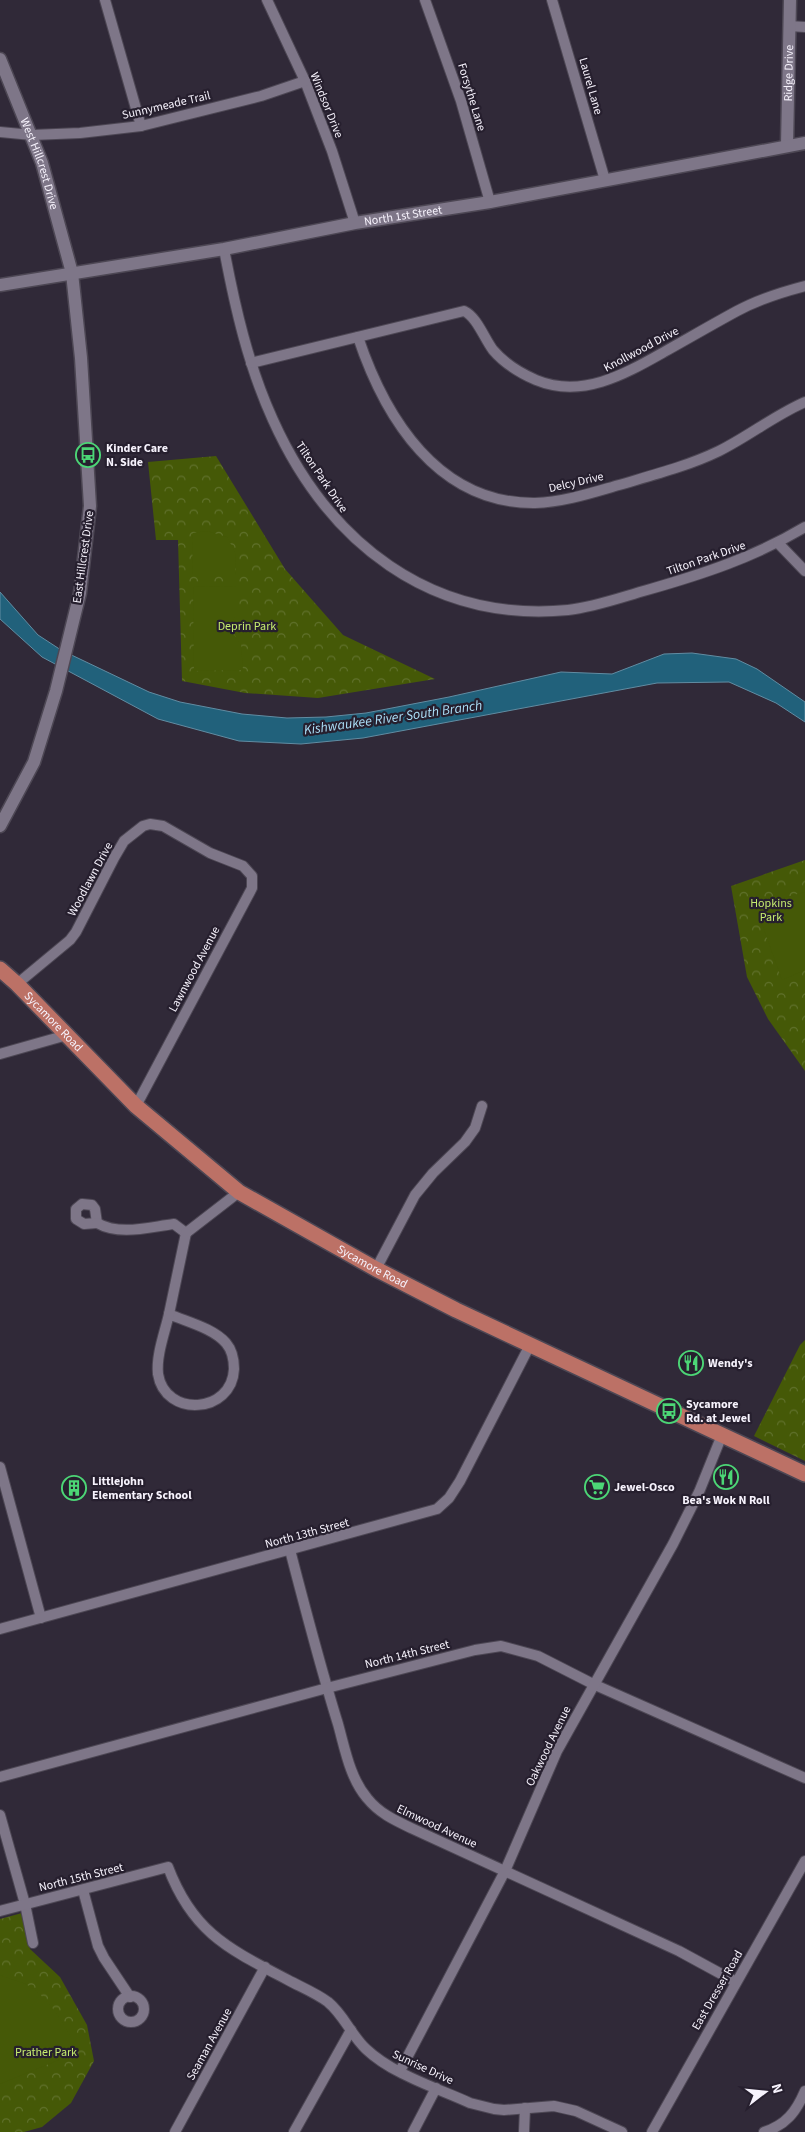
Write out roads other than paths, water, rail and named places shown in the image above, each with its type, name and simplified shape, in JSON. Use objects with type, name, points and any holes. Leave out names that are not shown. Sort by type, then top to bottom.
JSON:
[{"type":"main road","name":"Sycamore Road","points":[[0,969],[67,1034],[136,1106],[239,1192],[376,1269],[456,1310],[805,1474]]},
{"type":"street","points":[[105,0],[141,126]]},
{"type":"street","name":"Windsor Drive","points":[[267,0],[305,81],[332,151],[355,223]]},
{"type":"street","name":"Forsythe Lane","points":[[425,0],[441,40],[461,101],[490,202]]},
{"type":"street","name":"Laurel Lane","points":[[552,0],[605,180]]},
{"type":"street","name":"Ridge Drive","points":[[787,144],[790,0]]},
{"type":"street","points":[[789,26],[805,27]]},
{"type":"street","name":"West Hillcrest Drive","points":[[0,59],[32,135],[53,198],[72,273]]},
{"type":"street","name":"Sunnymeade Trail","points":[[0,132],[32,135],[80,133],[141,126],[261,96],[305,81]]},
{"type":"street","name":"North 1st Street","points":[[0,286],[224,249],[355,223],[490,202],[787,144],[805,143]]},
{"type":"street","name":"Tilton Park Drive","points":[[224,249],[238,314],[252,363],[273,420],[285,445],[307,482],[338,522],[361,545],[392,568],[424,586],[452,598],[487,607],[515,610],[576,609],[701,575],[750,556],[778,543],[805,527]]},
{"type":"street","name":"East Hillcrest Drive","points":[[0,826],[34,762],[56,691],[83,575],[90,506],[81,358],[72,273]]},
{"type":"street","name":"Knollwood Drive","points":[[358,337],[456,311],[467,312],[494,351],[517,370],[540,381],[567,387],[583,386],[617,377],[745,307],[776,294],[805,286]]},
{"type":"street","points":[[252,363],[358,337]]},
{"type":"street","name":"Delcy Drive","points":[[358,337],[384,401],[408,437],[425,457],[444,474],[488,496],[532,503],[554,502],[660,473],[720,450],[786,411],[805,402]]},
{"type":"street","points":[[778,543],[805,571]]},
{"type":"street","name":"Woodlawn Drive","points":[[17,984],[70,940],[124,841],[143,826],[150,824],[163,826],[222,857]]},
{"type":"street","name":"Lawnwood Avenue","points":[[136,1106],[252,888],[253,880],[250,872],[243,866],[222,857]]},
{"type":"street","points":[[0,1054],[67,1034]]},
{"type":"street","points":[[376,1269],[415,1195],[424,1183],[465,1142],[475,1128],[482,1106]]},
{"type":"street","points":[[169,1314],[216,1335],[230,1347],[234,1366],[231,1382],[225,1392],[214,1401],[202,1405],[184,1404],[170,1395],[162,1384],[158,1368],[169,1314],[186,1233],[239,1192]]},
{"type":"street","points":[[97,1223],[107,1229],[119,1230],[174,1224],[186,1233]]},
{"type":"street","name":"North 13th Street","points":[[0,1629],[426,1513],[444,1504],[460,1481],[530,1345]]},
{"type":"street","name":"Oakwood Avenue","points":[[400,2070],[505,1871],[557,1751],[673,1544],[699,1492],[722,1435]]},
{"type":"street","points":[[0,1467],[3,1493],[41,1618]]},
{"type":"street","name":"Elmwood Avenue","points":[[290,1550],[350,1766],[362,1791],[372,1804],[395,1820],[679,1951],[736,1982]]},
{"type":"street","name":"North 14th Street","points":[[0,1777],[327,1688],[475,1650],[501,1646],[538,1656],[593,1684],[805,1778]]},
{"type":"street","points":[[0,1815],[25,1904],[33,1943]]},
{"type":"street","name":"East Dresser Road","points":[[652,2132],[805,1861]]},
{"type":"street","name":"North 15th Street","points":[[0,1911],[168,1867]]},
{"type":"street","name":"Sunrise Drive","points":[[168,1867],[180,1898],[199,1923],[224,1944],[329,2003],[374,2055],[388,2066],[484,2107],[504,2110],[554,2106],[576,2110],[622,2132]]},
{"type":"street","points":[[83,1890],[98,1946],[130,1996]]},
{"type":"street","name":"Seaman Avenue","points":[[175,2132],[265,1967]]},
{"type":"street","points":[[294,2132],[351,2030]]},
{"type":"street","points":[[413,2132],[436,2088]]},
{"type":"street","points":[[764,2132],[775,2128],[792,2115],[805,2091]]},
{"type":"street","points":[[524,2132],[525,2108]]},
{"type":"water","name":"Kishwaukee River South Branch","points":[[0,592],[38,635],[61,650],[149,692],[180,702],[242,714],[287,718],[366,713],[561,672],[612,674],[664,654],[692,653],[736,659],[757,669],[805,702],[805,722],[776,703],[729,682],[657,683],[363,738],[301,744],[239,741],[158,719],[42,657],[0,619]]},
{"type":"place","name":"Kinder Care N. Side","points":[[88,455]]},
{"type":"place","name":"Wendy's","points":[[691,1363]]},
{"type":"place","name":"Sycamore Rd. at Jewel","points":[[669,1411]]},
{"type":"place","name":"Bea's Wok N Roll","points":[[726,1477]]},
{"type":"place","name":"Jewel-Osco","points":[[597,1487]]},
{"type":"place","name":"Littlejohn Elementary School","points":[[74,1488]]},
{"type":"park label","name":"Deprin Park","points":[[247,626]]},
{"type":"park label","name":"Hopkins Park","points":[[771,910]]},
{"type":"park label","name":"Prather Park","points":[[46,2052]]}]
